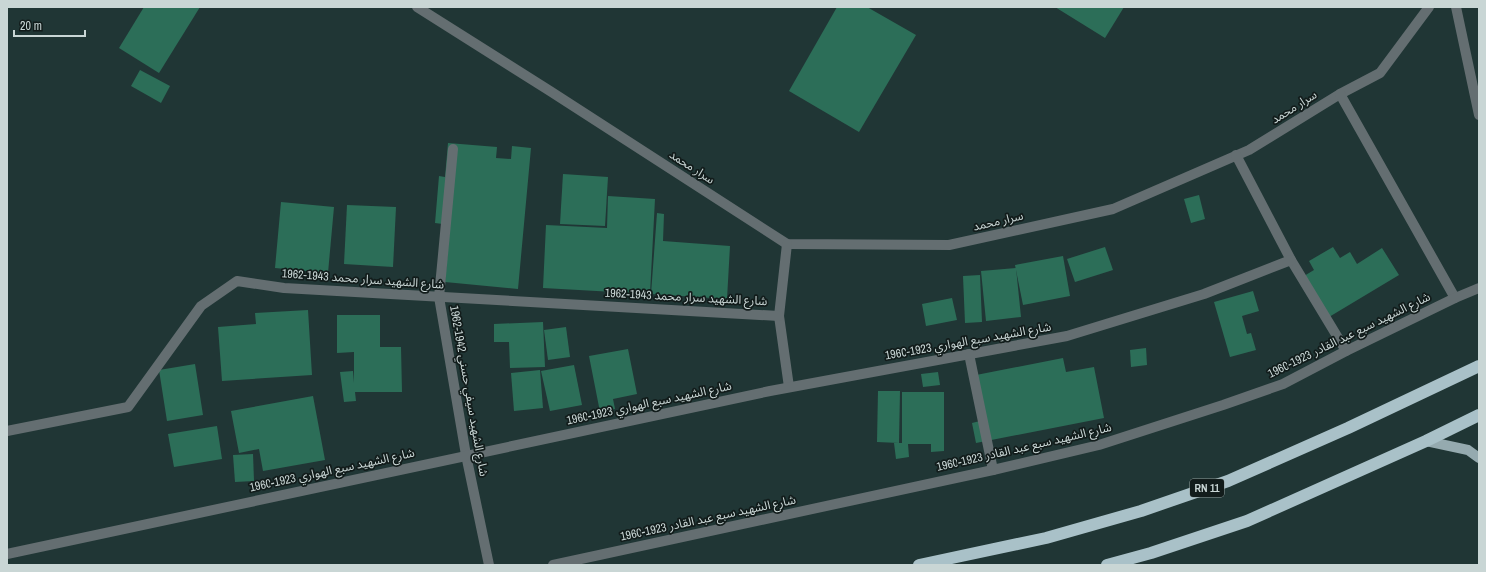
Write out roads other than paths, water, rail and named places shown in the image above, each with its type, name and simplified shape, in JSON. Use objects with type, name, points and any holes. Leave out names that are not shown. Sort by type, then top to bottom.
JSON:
[{"type":"highway","name":"RN 11","points":[[918,565],[1046,538],[1141,511],[1228,481],[1348,428],[1479,366]]},
{"type":"highway","points":[[1107,565],[1151,553],[1247,521],[1426,441],[1479,415]]},
{"type":"main road","points":[[1426,441],[1468,450],[1479,458]]},
{"type":"street","name":"سرار محمد","points":[[417,7],[550,90],[787,244],[949,245],[1114,209],[1249,150],[1340,94],[1380,73],[1429,7]]},
{"type":"street","points":[[1456,7],[1479,115]]},
{"type":"street","points":[[1340,94],[1455,298]]},
{"type":"street","name":"شارع الشهيد سيفي حسني 1942-1962","points":[[453,149],[439,297],[466,455],[489,565]]},
{"type":"street","points":[[1236,155],[1291,260],[1346,351]]},
{"type":"street","points":[[787,244],[779,316],[789,387]]},
{"type":"street","name":"شارع الشهيد سبع الهواري 1923-1960","points":[[7,554],[789,387],[1067,336],[1204,294],[1291,260]]},
{"type":"street","name":"شارع الشهيد سرار محمد 1943-1962","points":[[7,431],[128,407],[201,306],[237,281],[284,288],[779,316]]},
{"type":"street","name":"شارع الشهيد سبع عبد القادر 1923-1960","points":[[553,565],[993,470],[1099,445],[1283,384],[1346,351],[1455,298],[1479,288]]},
{"type":"street","points":[[969,354],[993,470]]}]
